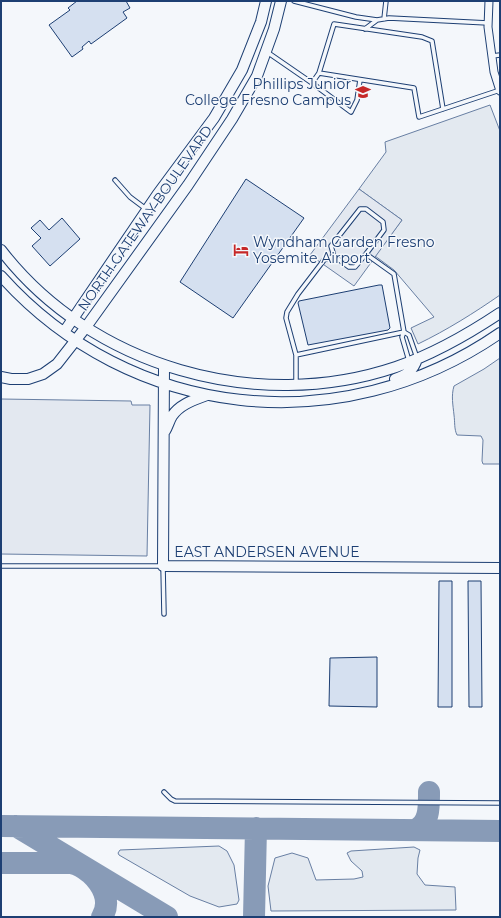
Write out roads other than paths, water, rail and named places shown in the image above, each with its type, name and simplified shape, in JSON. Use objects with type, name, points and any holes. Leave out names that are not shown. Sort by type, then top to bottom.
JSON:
[{"type":"main road","name":"NORTH GATEWAY BOULEVARD","points":[[64,332],[147,210],[211,122],[242,70],[261,22],[266,1]]},
{"type":"main road","name":"NORTH GATEWAY BOULEVARD","points":[[1,377],[11,379],[28,379],[43,374],[57,364],[86,327],[188,185],[257,76],[274,29],[281,1]]},
{"type":"main road","points":[[211,122],[224,130]]},
{"type":"main road","points":[[1,250],[18,270],[58,307],[86,327],[119,346],[164,366],[225,381],[261,385],[296,385],[337,382],[382,371],[413,361],[459,339],[500,313]]},
{"type":"main road","points":[[1,276],[34,309],[64,332],[112,362],[138,374],[184,390],[231,399],[265,402],[300,402],[336,398],[374,391],[396,385],[447,364],[471,352],[500,333]]},
{"type":"main road","points":[[336,398],[401,377],[408,373],[414,366],[413,361]]},
{"type":"main road","name":"EAST ANDERSEN AVENUE","points":[[164,366],[163,566],[500,568]]},
{"type":"main road","points":[[164,435],[172,416],[177,410],[188,402],[207,395]]},
{"type":"street","points":[[489,1],[488,24],[494,72],[500,90]]},
{"type":"lane","points":[[294,1],[356,17],[377,20]]},
{"type":"lane","points":[[384,18],[386,1]]},
{"type":"lane","points":[[366,29],[377,20],[384,18],[488,24]]},
{"type":"lane","points":[[312,83],[319,74],[334,24],[422,38],[432,41],[443,109]]},
{"type":"lane","points":[[266,51],[351,112],[357,100],[360,80]]},
{"type":"lane","points":[[492,56],[500,55]]},
{"type":"lane","points":[[319,74],[414,88],[419,117],[500,90]]},
{"type":"lane","points":[[115,180],[130,197],[147,210]]},
{"type":"lane","points":[[360,209],[366,209],[383,222],[384,230],[366,254],[355,267],[349,267],[334,256],[332,246],[360,209]]},
{"type":"lane","points":[[366,254],[394,274],[404,332],[402,337],[413,361]]},
{"type":"lane","points":[[296,385],[296,355],[286,318],[287,312],[298,294],[324,260],[334,256]]},
{"type":"lane","points":[[296,355],[404,332]]},
{"type":"lane","points":[[404,332],[408,335],[413,361]]},
{"type":"lane","points":[[1,566],[163,566],[164,614]]},
{"type":"lane","points":[[164,792],[171,800],[175,801],[500,803]]},
{"type":"place","name":"Phillips Junior College Fresno Campus","points":[[363,92]]},
{"type":"place","name":"Wyndham Garden Fresno Yosemite Airport","points":[[241,250]]}]
